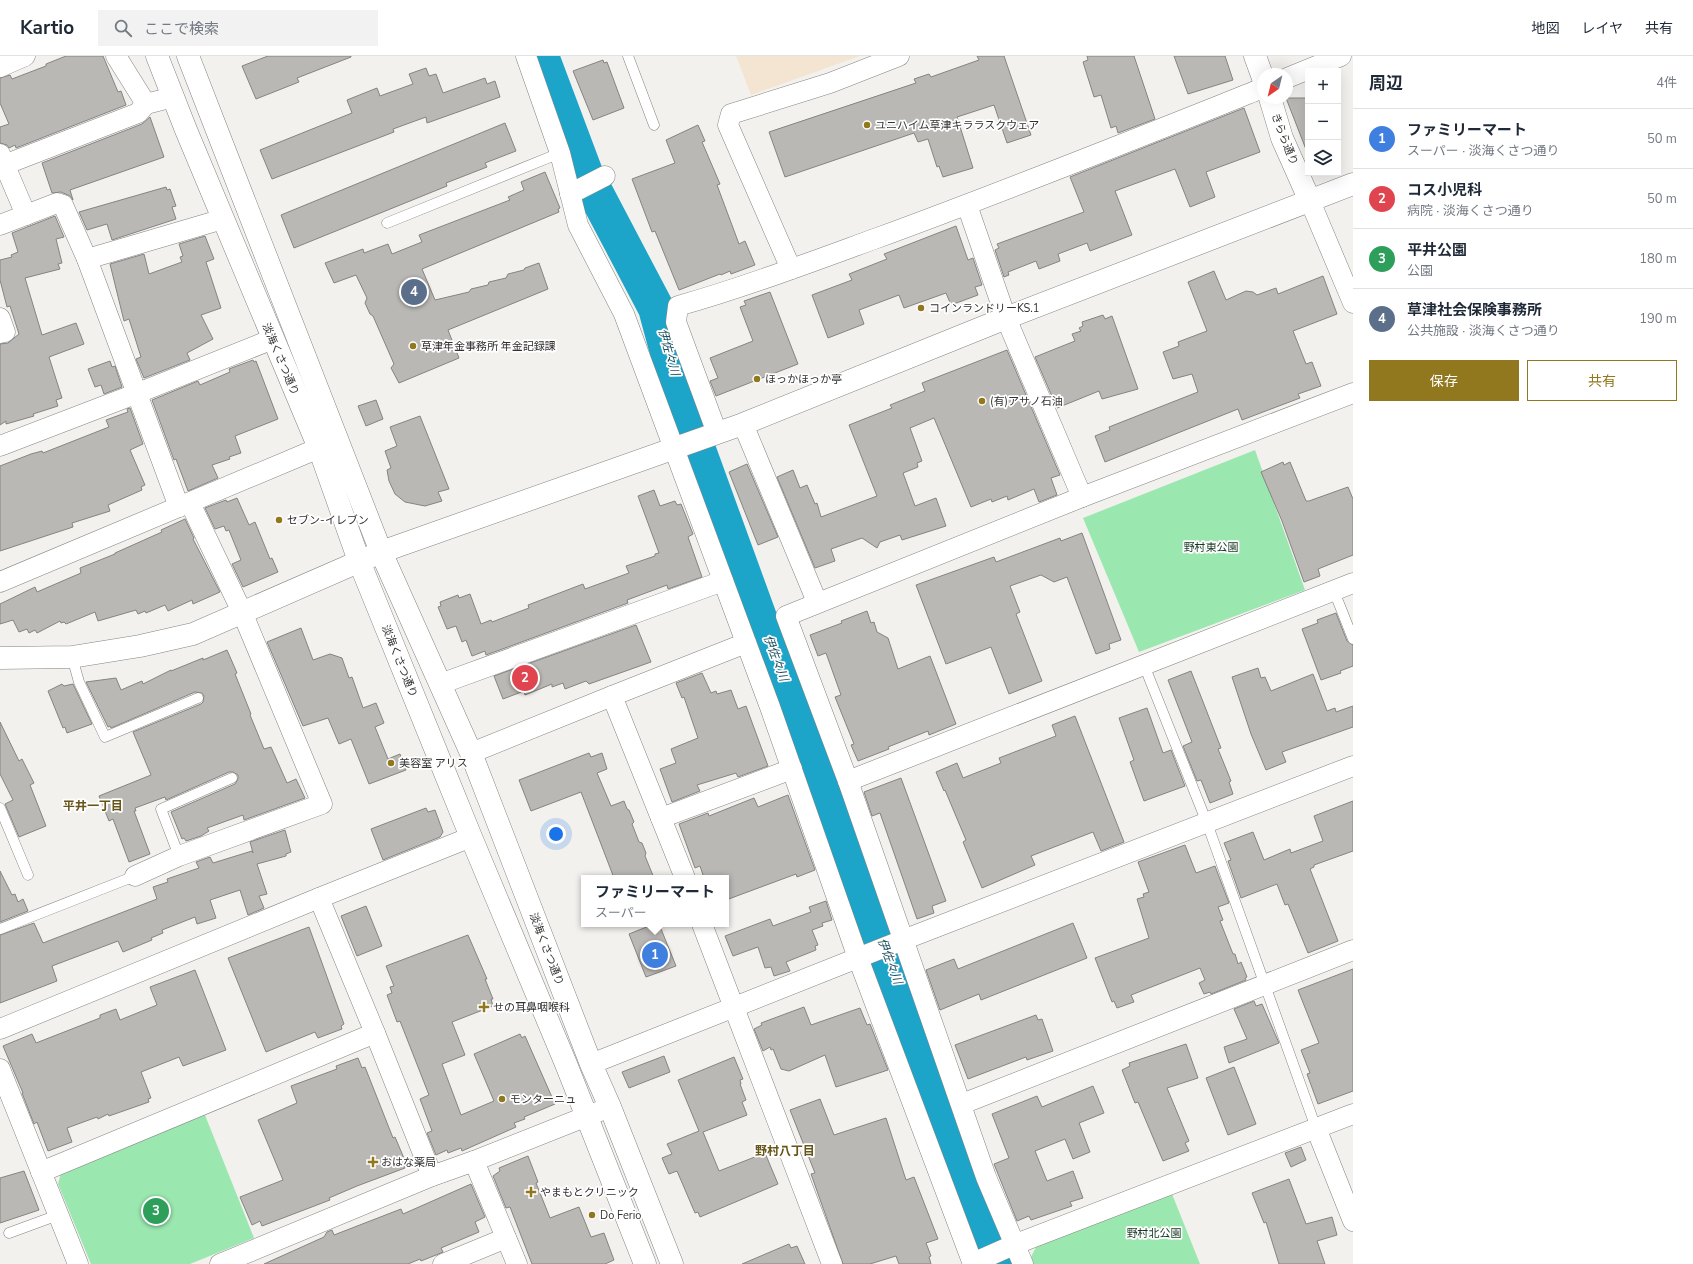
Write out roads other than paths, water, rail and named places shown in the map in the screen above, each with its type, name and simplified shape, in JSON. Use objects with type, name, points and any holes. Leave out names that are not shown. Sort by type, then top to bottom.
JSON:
[{"type":"street","points":[[0,67],[23,56]]},
{"type":"street","points":[[116,56],[146,104]]},
{"type":"street","name":"淡海くさつ通り","points":[[157,56],[223,219],[319,448],[360,561],[471,837],[566,1064],[645,1264]]},
{"type":"street","name":"淡海くさつ通り","points":[[188,56],[381,552],[471,753],[591,1064],[610,1107],[672,1264]]},
{"type":"street","points":[[526,56],[560,153],[578,225],[624,314],[792,769],[858,958],[973,1263],[1012,1246],[1353,1114]]},
{"type":"street","points":[[791,270],[728,125],[731,114],[830,82],[899,56]]},
{"type":"street","points":[[1255,56],[1259,68]]},
{"type":"street","points":[[1293,76],[1341,56]]},
{"type":"street","points":[[717,433],[676,322],[678,306],[791,270],[967,205],[1257,90]]},
{"type":"street","points":[[26,215],[2,159],[138,113],[146,104],[173,97]]},
{"type":"street","name":"きらら通り","points":[[1272,104],[1282,138],[1310,201]]},
{"type":"street","points":[[570,194],[605,176]]},
{"type":"street","points":[[0,658],[72,657],[140,646],[194,634],[381,552],[674,450],[743,424],[1006,318],[1353,184]]},
{"type":"street","points":[[1310,201],[1353,303]]},
{"type":"street","points":[[0,224],[56,203],[63,205],[87,259],[138,393],[184,505],[242,612],[322,804],[179,856],[135,876]]},
{"type":"street","points":[[967,205],[1006,318],[1082,497]]},
{"type":"street","points":[[87,259],[223,219]]},
{"type":"street","points":[[0,318],[5,332],[0,333]]},
{"type":"street","points":[[0,446],[273,339]]},
{"type":"street","points":[[1023,1264],[1012,1246],[986,1177],[962,1104],[848,781],[786,616],[817,602],[1082,497],[1353,393]]},
{"type":"street","points":[[743,424],[817,602]]},
{"type":"street","points":[[0,582],[319,448]]},
{"type":"street","points":[[440,684],[723,581]]},
{"type":"street","points":[[848,781],[1353,583]]},
{"type":"street","points":[[471,753],[746,643]]},
{"type":"street","points":[[612,696],[662,818],[683,875]]},
{"type":"street","points":[[591,1064],[903,940],[1353,766]]},
{"type":"street","points":[[662,818],[792,769]]},
{"type":"street","points":[[0,1029],[471,837]]},
{"type":"street","points":[[319,898],[376,1033],[432,1176]]},
{"type":"street","points":[[703,927],[832,1264]]},
{"type":"street","points":[[962,1104],[1353,950]]},
{"type":"street","points":[[41,1172],[376,1033]]},
{"type":"street","points":[[0,1069],[78,1264]]},
{"type":"street","points":[[220,1264],[432,1176],[610,1107]]},
{"type":"street","points":[[1316,1128],[1353,1221]]},
{"type":"street","points":[[474,1161],[517,1264]]},
{"type":"street","points":[[443,1264],[506,1238]]},
{"type":"lane","points":[[628,56],[654,125]]},
{"type":"lane","points":[[387,223],[560,153]]},
{"type":"lane","points":[[1334,591],[1353,639]]},
{"type":"lane","points":[[72,657],[79,682],[105,737],[198,698]]},
{"type":"lane","points":[[1144,665],[1207,823],[1316,1128]]},
{"type":"lane","points":[[179,856],[161,809],[232,778]]},
{"type":"lane","points":[[0,808],[28,876]]},
{"type":"lane","points":[[0,929],[135,876]]},
{"type":"lane","points":[[9,1233],[58,1215]]},
{"type":"waterway","name":"伊佐々川","points":[[541,56],[585,173],[656,308],[698,450],[766,637],[1003,1264]]},
{"type":"place","name":"ユニハイム草津キララスクウェア","points":[[867,125]]},
{"type":"place","name":"草津社会保険事務所","points":[[414,292]]},
{"type":"place","name":"コインランドリーKS.1","points":[[921,308]]},
{"type":"place","name":"草津年金事務所 年金記録課","points":[[413,346]]},
{"type":"place","name":"ほっかほっか亭","points":[[757,379]]},
{"type":"place","name":"(有)アサノ石油","points":[[982,401]]},
{"type":"place","name":"セブン-イレブン","points":[[279,520]]},
{"type":"place","name":"コス小児科","points":[[525,678]]},
{"type":"place","name":"美容室 アリス","points":[[391,763]]},
{"type":"place","name":"ファミリーマート","points":[[655,955]]},
{"type":"place","name":"せの耳鼻咽喉科","points":[[484,1007]]},
{"type":"place","name":"モンターニュ","points":[[502,1099]]},
{"type":"place","name":"おはな薬局","points":[[373,1162]]},
{"type":"place","name":"やまもとクリニック","points":[[531,1192]]},
{"type":"place","name":"平井公園","points":[[156,1211]]},
{"type":"place","name":"Do Ferio","points":[[592,1215]]},
{"type":"district","name":"平井一丁目","points":[[93,806]]},
{"type":"district","name":"野村八丁目","points":[[785,1151]]},
{"type":"park label","name":"野村東公園","points":[[1211,547]]},
{"type":"park label","name":"野村北公園","points":[[1154,1233]]}]
